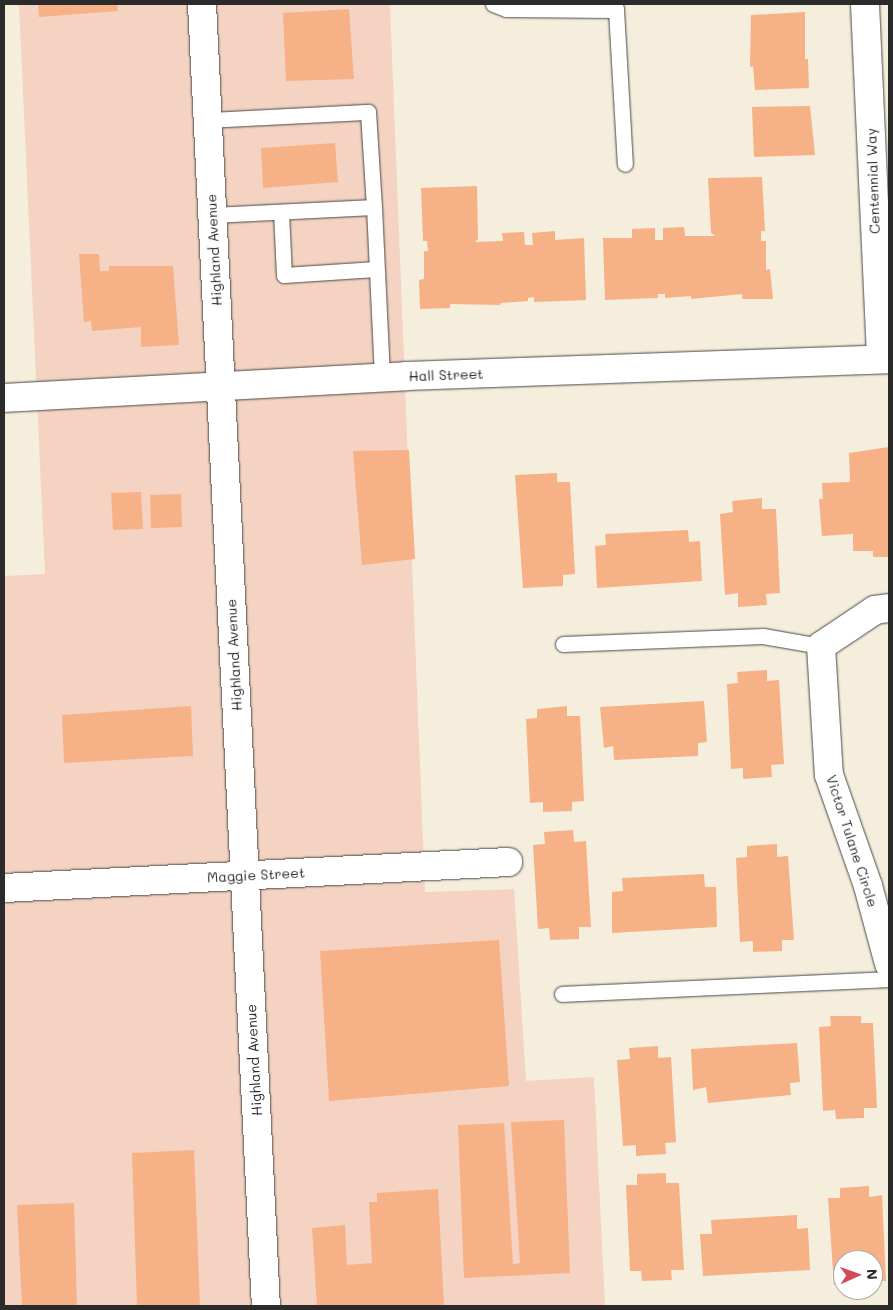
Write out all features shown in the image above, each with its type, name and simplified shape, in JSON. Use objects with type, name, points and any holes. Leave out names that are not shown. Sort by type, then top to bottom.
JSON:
[{"type":"street","name":"Highland Avenue","points":[[202,4],[266,1306]]},
{"type":"street","name":"Centennial Way","points":[[865,4],[885,359]]},
{"type":"street","name":"Hall Street","points":[[4,398],[221,385],[885,359]]},
{"type":"street","points":[[821,646],[875,610],[889,608]]},
{"type":"street","name":"Victor Tulane Circle","points":[[821,646],[829,775],[868,886],[889,964]]},
{"type":"street","name":"Maggie Street","points":[[4,888],[508,862]]},
{"type":"lane","points":[[492,4],[506,9],[616,7],[625,164]]},
{"type":"lane","points":[[208,120],[368,112],[382,378]]},
{"type":"lane","points":[[212,215],[374,207]]},
{"type":"lane","points":[[281,212],[284,274],[376,270]]},
{"type":"lane","points":[[562,644],[763,636],[821,646]]},
{"type":"lane","points":[[562,994],[889,979]]},
{"type":"shaded area","points":[[19,4],[390,4],[425,892],[514,889],[526,1081],[594,1077],[605,1306],[4,1306],[4,576],[45,574]]},
{"type":"building","points":[[38,4],[117,4],[118,11],[39,17]]},
{"type":"building","points":[[349,9],[354,79],[286,81],[283,13]]},
{"type":"building","points":[[805,12],[805,59],[808,59],[809,88],[755,90],[753,66],[750,67],[751,15]]},
{"type":"building","points":[[810,106],[815,155],[754,157],[752,107]]},
{"type":"building","points":[[335,143],[338,182],[263,188],[261,148]]},
{"type":"building","points":[[762,177],[765,231],[761,231],[761,241],[766,241],[766,270],[770,269],[773,299],[742,299],[742,294],[691,299],[691,296],[665,298],[665,294],[658,294],[658,298],[605,300],[603,238],[632,238],[632,229],[655,228],[655,240],[663,240],[663,228],[684,227],[685,236],[715,236],[711,233],[708,178]]},
{"type":"building","points":[[477,186],[478,239],[475,242],[503,241],[502,233],[524,232],[525,245],[533,245],[532,233],[555,231],[555,240],[584,238],[586,300],[534,302],[534,297],[528,298],[528,301],[501,303],[500,305],[450,304],[450,308],[420,309],[419,280],[424,279],[424,251],[428,251],[427,241],[423,241],[421,188]]},
{"type":"building","points":[[79,254],[99,254],[100,271],[109,271],[109,266],[173,266],[179,345],[141,347],[141,327],[92,331],[91,321],[84,322]]},
{"type":"building","points":[[889,447],[889,557],[873,557],[873,551],[853,551],[853,534],[822,536],[819,499],[823,499],[822,483],[850,482],[849,453]]},
{"type":"building","points":[[409,450],[415,559],[362,565],[353,451]]},
{"type":"building","points":[[557,473],[557,482],[570,482],[575,574],[563,575],[563,586],[523,588],[515,475]]},
{"type":"building","points":[[141,492],[143,529],[113,530],[111,493]]},
{"type":"building","points":[[181,494],[182,527],[151,528],[150,495]]},
{"type":"building","points":[[762,498],[762,509],[776,509],[780,593],[766,594],[767,605],[738,607],[738,593],[725,595],[720,514],[733,512],[732,501]]},
{"type":"building","points":[[688,530],[689,542],[700,541],[702,581],[597,588],[595,546],[606,545],[605,534]]},
{"type":"building","points":[[767,670],[767,681],[779,680],[784,764],[771,765],[772,777],[743,779],[743,768],[731,769],[727,684],[738,683],[737,672]]},
{"type":"building","points":[[704,701],[707,742],[698,743],[698,756],[614,760],[613,746],[604,748],[600,707]]},
{"type":"building","points":[[191,706],[193,756],[64,763],[62,715]]},
{"type":"building","points":[[567,706],[567,716],[580,716],[584,801],[572,802],[572,811],[543,812],[543,802],[530,803],[526,719],[537,718],[537,709]]},
{"type":"building","points":[[573,830],[574,842],[586,841],[591,927],[579,927],[579,939],[550,940],[549,928],[538,929],[533,845],[545,844],[544,832]]},
{"type":"building","points":[[777,844],[777,857],[788,856],[794,940],[782,940],[782,951],[753,952],[753,941],[740,942],[736,858],[747,857],[747,846]]},
{"type":"building","points":[[704,874],[705,887],[716,887],[717,927],[612,933],[612,892],[623,891],[622,878]]},
{"type":"building","points":[[499,940],[509,1086],[329,1101],[320,951]]},
{"type":"building","points":[[830,1016],[861,1016],[861,1023],[873,1023],[877,1108],[864,1108],[864,1118],[836,1119],[835,1110],[823,1111],[819,1027],[831,1026]]},
{"type":"building","points":[[797,1043],[800,1082],[790,1083],[791,1095],[708,1103],[706,1087],[693,1090],[691,1049]]},
{"type":"building","points":[[658,1046],[658,1058],[671,1057],[676,1142],[665,1143],[666,1154],[636,1156],[636,1145],[623,1146],[617,1060],[630,1059],[629,1048]]},
{"type":"building","points":[[564,1120],[570,1273],[464,1278],[458,1125],[504,1123],[513,1264],[520,1263],[511,1122]]},
{"type":"building","points":[[194,1150],[200,1306],[137,1306],[132,1153]]},
{"type":"building","points":[[666,1173],[666,1183],[679,1183],[684,1270],[671,1270],[672,1280],[642,1281],[641,1271],[630,1271],[626,1185],[637,1185],[637,1174]]},
{"type":"building","points":[[869,1186],[869,1197],[882,1195],[886,1281],[883,1281],[883,1250],[833,1250],[833,1270],[828,1198],[840,1198],[840,1188]]},
{"type":"building","points":[[438,1189],[444,1306],[317,1306],[312,1228],[345,1225],[347,1265],[372,1263],[369,1202],[377,1202],[377,1193]]},
{"type":"building","points":[[74,1203],[77,1306],[22,1306],[17,1205]]},
{"type":"building","points":[[797,1215],[797,1229],[808,1228],[810,1270],[703,1276],[700,1234],[712,1234],[711,1220]]}]
